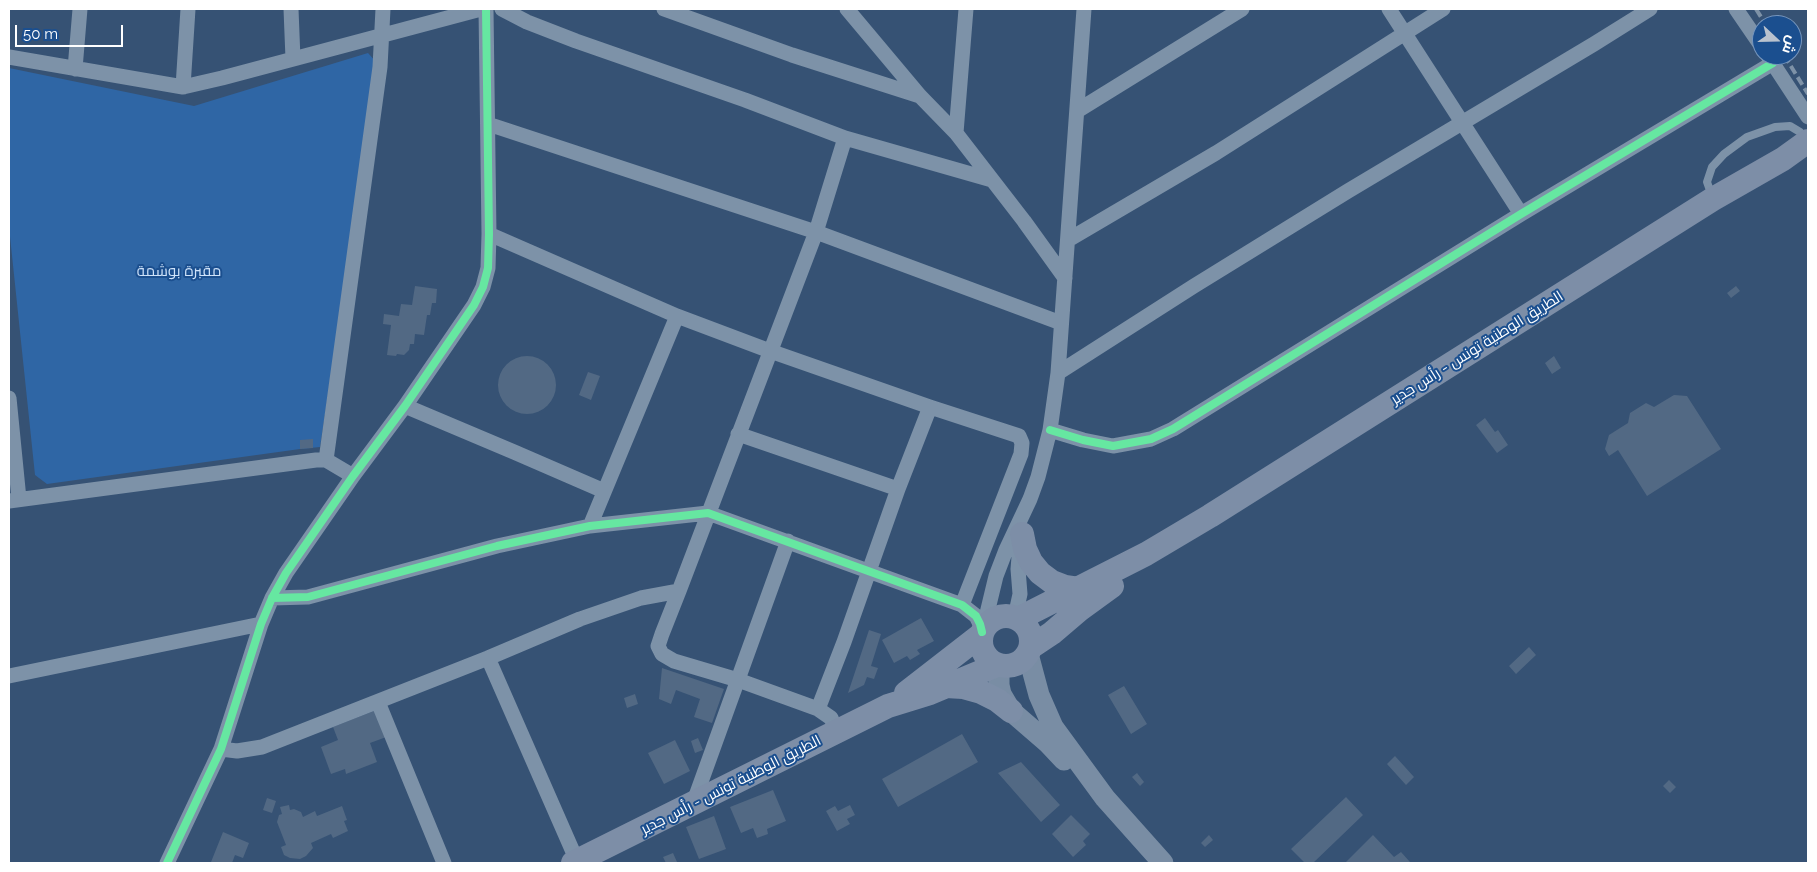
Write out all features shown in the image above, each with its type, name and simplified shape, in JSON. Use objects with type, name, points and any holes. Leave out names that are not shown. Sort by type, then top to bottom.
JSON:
[{"type":"main road","name":"الطريق الوطنية تونس - رأس جدير","points":[[1017,618],[1079,589],[1146,554],[1226,506],[1713,199],[1783,159],[1808,142]]},
{"type":"main road","points":[[1022,534],[1025,549],[1031,562],[1040,573],[1058,584],[1079,589]]},
{"type":"main road","name":"الطريق الوطنية تونس - رأس جدير","points":[[1029,650],[1078,610],[1115,584],[1146,554]]},
{"type":"main road","points":[[1000,616],[1017,618],[1025,624],[1029,631],[1029,650],[1018,663],[1006,666],[998,665],[985,656],[982,649],[982,632],[993,619],[1000,616]]},
{"type":"main road","name":"الطريق الوطنية تونس - رأس جدير","points":[[888,706],[982,632]]},
{"type":"main road","name":"الطريق الوطنية تونس - رأس جدير","points":[[575,862],[888,706],[930,693],[998,665]]},
{"type":"main road","points":[[945,686],[963,687],[980,692],[997,700],[1011,711]]},
{"type":"street","points":[[75,69],[80,9]]},
{"type":"street","points":[[183,87],[188,9]]},
{"type":"street","points":[[291,9],[293,60]]},
{"type":"street","points":[[326,460],[380,67],[383,9]]},
{"type":"street","points":[[9,57],[183,87],[293,60],[481,9]]},
{"type":"street","points":[[167,863],[221,749],[261,624],[272,598],[286,573],[353,476],[405,406],[474,305],[484,287],[488,268],[490,234],[486,9]]},
{"type":"street","points":[[502,9],[527,22],[576,42],[745,100],[845,138],[992,180]]},
{"type":"street","points":[[664,9],[792,55],[920,96]]},
{"type":"street","points":[[847,9],[920,96],[956,133],[1065,278]]},
{"type":"street","points":[[860,25],[862,9]]},
{"type":"street","points":[[956,133],[966,9]]},
{"type":"street","points":[[1017,618],[1020,594],[1019,552],[1022,534],[1050,430],[1058,373],[1084,9]]},
{"type":"street","points":[[1077,111],[1242,9]]},
{"type":"street","points":[[1389,9],[1521,214]]},
{"type":"street","points":[[1068,240],[1216,153],[1443,9]]},
{"type":"street","points":[[1058,373],[1194,286],[1650,9]]},
{"type":"street","points":[[1736,9],[1752,32]]},
{"type":"street","points":[[1050,430],[1083,440],[1113,446],[1152,439],[1173,429],[1760,65]]},
{"type":"street","points":[[1774,65],[1808,117]]},
{"type":"street","points":[[488,124],[816,232],[1061,323]]},
{"type":"street","points":[[837,732],[831,718],[818,709],[738,680],[674,661],[660,650],[658,646],[816,232],[845,138]]},
{"type":"street","points":[[490,234],[677,316],[770,351],[1019,436],[1022,443],[1021,454],[962,605]]},
{"type":"street","points":[[590,526],[677,316]]},
{"type":"street","points":[[9,398],[14,500],[277,464],[326,460],[353,476]]},
{"type":"street","points":[[405,406],[604,491]]},
{"type":"street","points":[[818,709],[898,488],[930,407]]},
{"type":"street","points":[[738,434],[898,488]]},
{"type":"street","points":[[982,632],[996,576],[1017,524],[1030,499]]},
{"type":"street","points":[[272,598],[308,597],[497,546],[590,526],[708,513],[962,605],[976,616],[982,632]]},
{"type":"street","points":[[694,804],[788,541]]},
{"type":"street","points":[[221,749],[237,751],[262,747],[488,658],[580,619],[641,598],[679,591]]},
{"type":"street","points":[[9,676],[261,624]]},
{"type":"street","points":[[1029,650],[1039,695],[1053,726],[1105,798],[1163,863]]},
{"type":"street","points":[[488,658],[575,862]]},
{"type":"street","points":[[998,665],[1001,694],[1011,711],[1048,743],[1086,784],[1105,798]]},
{"type":"street","points":[[378,702],[444,863]]},
{"type":"lane","points":[[1713,199],[1707,182],[1712,167],[1724,154],[1747,138],[1775,127],[1790,126],[1800,132],[1808,142]]},
{"type":"green space","name":"مقبرة بوشمة","points":[[368,53],[378,64],[320,447],[47,484],[35,475],[9,227],[9,68],[194,106]]},
{"type":"building","points":[[415,286],[437,289],[436,303],[432,303],[430,315],[427,315],[424,335],[415,334],[414,344],[410,344],[409,350],[404,355],[387,355],[391,325],[383,324],[384,314],[399,316],[401,304],[412,305]]},
{"type":"building","points":[[1736,286],[1740,291],[1731,298],[1727,293]]},
{"type":"building","points":[[527,356],[543,361],[551,369],[556,385],[551,401],[543,409],[527,414],[511,409],[503,401],[498,385],[503,369],[511,361]]},
{"type":"building","points":[[1554,356],[1561,368],[1552,374],[1545,363]]},
{"type":"building","points":[[588,372],[600,376],[591,400],[579,395]]},
{"type":"building","points":[[1674,395],[1687,396],[1721,449],[1647,496],[1618,450],[1609,456],[1605,449],[1609,435],[1628,423],[1630,413],[1646,403],[1654,407]]},
{"type":"building","points":[[1485,418],[1495,432],[1498,430],[1508,445],[1497,453],[1476,425]]},
{"type":"building","points":[[313,439],[313,448],[300,449],[300,440]]},
{"type":"building","points":[[921,618],[934,641],[917,650],[920,654],[910,660],[907,656],[894,663],[882,640]]},
{"type":"building","points":[[869,630],[881,634],[871,666],[878,668],[874,679],[867,677],[864,685],[848,693]]},
{"type":"building","points":[[1529,647],[1536,655],[1516,674],[1509,666]]},
{"type":"building","points":[[662,668],[724,689],[712,723],[694,717],[700,699],[676,690],[671,704],[659,699]]},
{"type":"building","points":[[1124,686],[1147,724],[1131,734],[1108,695]]},
{"type":"building","points":[[635,694],[638,704],[627,708],[624,698]]},
{"type":"building","points":[[379,709],[389,736],[370,743],[377,762],[346,774],[345,769],[331,774],[321,747],[338,740],[333,727]]},
{"type":"building","points":[[962,734],[978,762],[898,807],[882,779]]},
{"type":"building","points":[[698,738],[703,750],[695,753],[691,741]]},
{"type":"building","points":[[675,740],[690,771],[664,784],[648,753]]},
{"type":"building","points":[[1395,756],[1414,777],[1406,785],[1387,764]]},
{"type":"building","points":[[1021,762],[1060,805],[1041,822],[998,773]]},
{"type":"building","points":[[1137,773],[1144,782],[1140,786],[1132,777]]},
{"type":"building","points":[[1669,780],[1676,787],[1670,793],[1663,786]]},
{"type":"building","points":[[773,790],[786,821],[767,829],[768,834],[757,838],[753,828],[741,833],[730,807]]},
{"type":"building","points":[[1346,797],[1363,815],[1313,863],[1305,863],[1291,849]]},
{"type":"building","points":[[267,798],[276,801],[272,813],[263,810]]},
{"type":"building","points":[[289,805],[290,810],[294,809],[301,812],[303,817],[315,811],[317,816],[342,806],[347,820],[344,821],[348,831],[333,838],[331,834],[311,843],[313,848],[306,856],[300,859],[290,858],[284,855],[281,847],[286,845],[277,822],[279,815],[282,814],[280,807]]},
{"type":"building","points":[[850,805],[855,815],[847,819],[850,824],[837,831],[826,811],[835,806],[838,811]]},
{"type":"building","points":[[1071,815],[1090,834],[1083,841],[1086,845],[1073,857],[1052,834]]},
{"type":"building","points":[[714,816],[726,849],[699,859],[686,827]]},
{"type":"building","points":[[223,832],[249,843],[243,858],[235,855],[232,863],[211,862]]},
{"type":"building","points":[[1209,835],[1213,840],[1205,847],[1201,843]]},
{"type":"building","points":[[1373,835],[1394,857],[1401,852],[1410,862],[1345,863]]},
{"type":"building","points":[[673,853],[677,862],[666,863],[663,857]]},
{"type":"railway","points":[[1756,9],[1760,15]]},
{"type":"railway","points":[[1790,65],[1808,94]]},
{"type":"cycle path","points":[[167,863],[221,749],[261,624],[272,598],[286,573],[353,476],[405,406],[474,305],[483,287],[488,268],[489,234],[486,9]]},
{"type":"cycle path","points":[[1050,430],[1083,440],[1113,446],[1151,439],[1173,429],[1521,214],[1770,65]]},
{"type":"cycle path","points":[[272,598],[308,597],[497,546],[590,526],[708,513],[962,605],[976,616],[982,632]]}]
